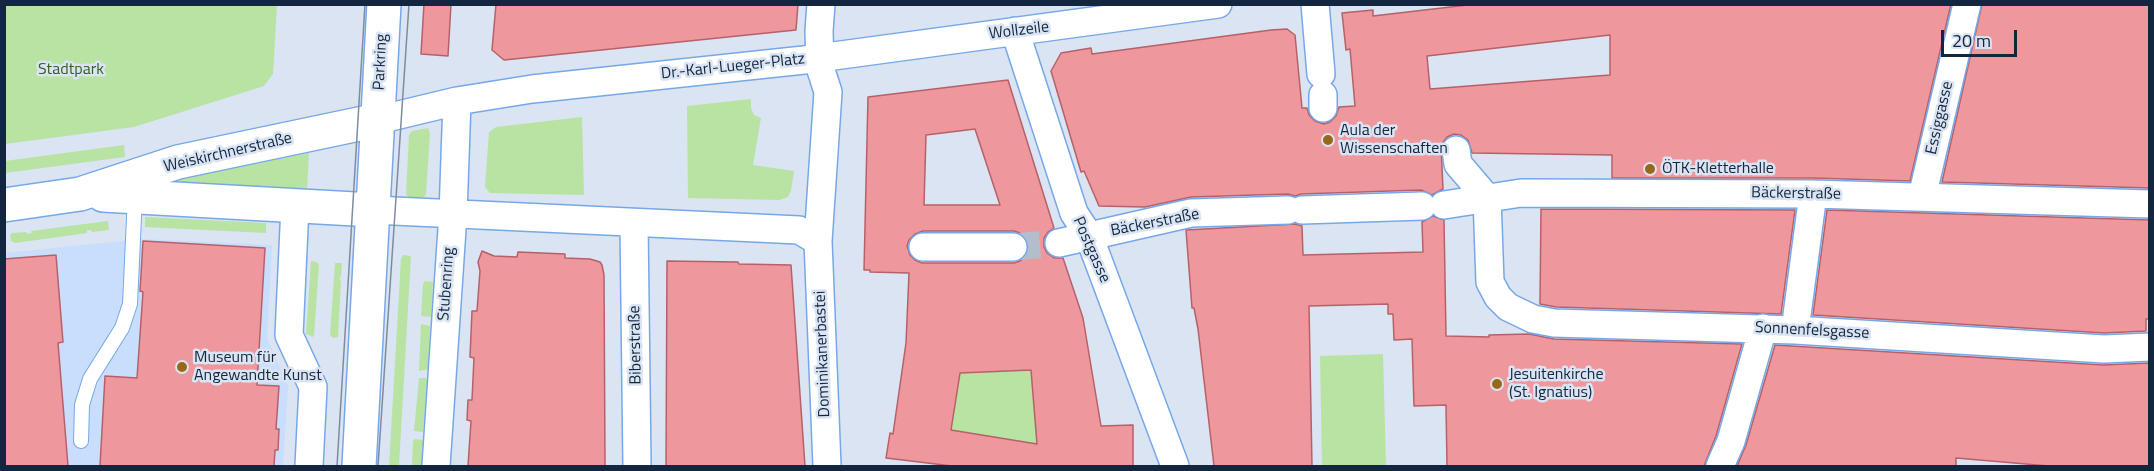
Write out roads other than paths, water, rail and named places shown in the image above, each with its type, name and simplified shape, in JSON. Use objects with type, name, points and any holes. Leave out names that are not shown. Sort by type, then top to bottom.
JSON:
[{"type":"street","name":"Parkring","points":[[378,120],[384,4]]},
{"type":"street","points":[[820,58],[821,4]]},
{"type":"street","name":"Wollzeile","points":[[820,58],[1218,4]]},
{"type":"street","points":[[1315,4],[1322,92]]},
{"type":"street","name":"Essiggasse","points":[[1922,197],[1967,4]]},
{"type":"street","name":"Postgasse","points":[[1015,31],[1074,213],[1089,236],[1175,466]]},
{"type":"street","name":"Dr.-Karl-Lueger-Platz","points":[[378,120],[457,101],[532,89],[820,58],[820,67],[828,92],[818,241]]},
{"type":"street","name":"Stubenring","points":[[436,466],[453,214],[457,101]]},
{"type":"street","name":"Weiskirchnerstraße","points":[[4,205],[80,194],[178,162],[378,120]]},
{"type":"street","points":[[359,466],[378,120]]},
{"type":"street","points":[[1456,150],[1458,164],[1487,198]]},
{"type":"street","name":"Weiskirchnerstraße","points":[[80,194],[373,210]]},
{"type":"street","name":"Bäckerstraße","points":[[1059,243],[1191,213],[1433,206],[1521,194],[1813,194],[2150,204]]},
{"type":"street","points":[[1795,330],[1813,194]]},
{"type":"street","name":"Sonnenfelsgasse","points":[[1487,198],[1490,282],[1498,297],[1508,307],[1533,319],[1554,323],[1763,328],[2104,349],[2150,347]]},
{"type":"street","points":[[295,206],[289,335],[312,387],[309,466]]},
{"type":"street","points":[[373,210],[799,230],[818,241]]},
{"type":"street","name":"Biberstraße","points":[[634,223],[637,466]]},
{"type":"street","name":"Dominikanerbastei","points":[[818,241],[827,466]]},
{"type":"street","points":[[923,247],[1013,247]]},
{"type":"street","points":[[1720,466],[1731,441],[1763,328]]},
{"type":"lane","points":[[81,441],[82,405],[90,379],[122,328],[130,304],[135,196]]},
{"type":"tunnel","points":[[1013,247],[1059,243]]},
{"type":"tram line","points":[[337,466],[365,4]]},
{"type":"tram line","points":[[378,466],[409,4]]},
{"type":"place","name":"Aula der Wissenschaften","points":[[1328,140]]},
{"type":"place","name":"ÖTK-Kletterhalle","points":[[1650,169]]},
{"type":"place","name":"Museum für Angewandte Kunst","points":[[182,367]]},
{"type":"place","name":"Jesuitenkirche (St. Ignatius)","points":[[1497,384]]},
{"type":"park label","name":"Stadtpark","points":[[71,70]]}]
